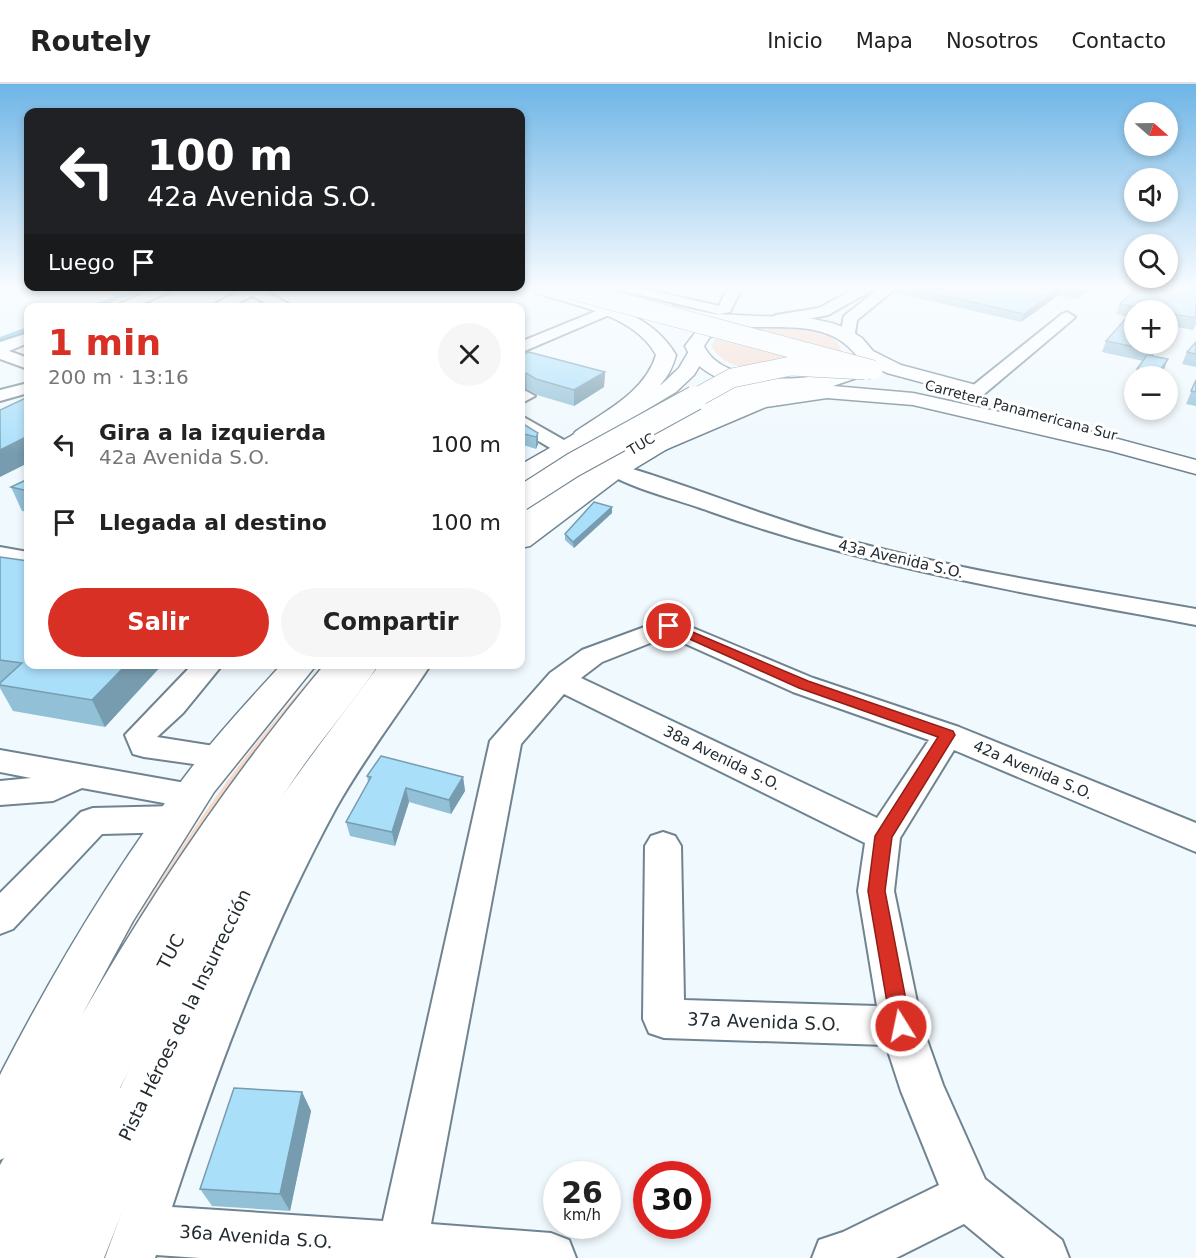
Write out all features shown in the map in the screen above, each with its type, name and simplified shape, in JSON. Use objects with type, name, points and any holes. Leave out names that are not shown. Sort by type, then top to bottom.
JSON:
[{"type":"main road","points":[[567,447],[647,389],[660,373],[665,362],[664,349],[660,344]]},
{"type":"main road","points":[[684,344],[706,364],[721,372],[768,383],[815,383]]},
{"type":"main road","points":[[525,472],[669,388],[687,371],[696,354],[695,344]]},
{"type":"main road","name":"Carretera Panamericana Sur","points":[[790,344],[1196,448]]},
{"type":"main road","points":[[859,344],[869,363]]},
{"type":"main road","name":"Carretera Panamericana Sur","points":[[869,363],[1196,455]]},
{"type":"main road","points":[[527,519],[615,470],[725,404],[767,391],[815,383],[855,371],[869,363]]},
{"type":"main road","points":[[525,496],[573,465],[732,378],[791,366],[869,363]]},
{"type":"main road","name":"Carretera Panamericana Sur","points":[[815,383],[857,385],[909,392],[1196,467]]},
{"type":"main road","points":[[645,450],[761,400],[827,392],[875,394],[913,399],[1114,445]]},
{"type":"main road","points":[[5,1118],[86,962],[183,808],[222,757],[297,669]]},
{"type":"main road","points":[[0,1223],[97,1031],[172,901],[248,784],[339,669]]},
{"type":"main road","name":"Pista Héroes de la Insurrección","points":[[75,1258],[140,1103],[229,918],[301,799],[394,669]]},
{"type":"street","points":[[977,391],[1034,344]]},
{"type":"street","points":[[0,353],[24,362]]},
{"type":"street","name":"TUC","points":[[527,519],[585,469],[724,387],[728,378],[721,372]]},
{"type":"street","name":"TUC","points":[[527,519],[574,483],[702,408],[728,394],[768,383]]},
{"type":"street","points":[[0,396],[24,389]]},
{"type":"street","points":[[525,424],[567,447]]},
{"type":"street","points":[[527,448],[567,447]]},
{"type":"street","name":"43a Avenida S.O.","points":[[615,470],[774,526],[848,548],[934,569],[1196,616]]},
{"type":"street","name":"42a Avenida S.O.","points":[[560,680],[592,656],[669,626],[804,685],[948,735],[1196,838]]},
{"type":"street","points":[[144,746],[140,735],[172,706],[205,669]]},
{"type":"street","name":"TUC","points":[[5,1258],[229,848],[300,746],[361,669]]},
{"type":"street","name":"TUC","points":[[29,1258],[243,855],[285,786],[332,723],[377,669]]},
{"type":"street","name":"Pista Héroes de la Insurrección","points":[[135,1244],[195,1077],[255,936],[286,871],[346,765],[394,693],[413,669]]},
{"type":"street","points":[[402,1246],[506,741],[560,680]]},
{"type":"street","name":"38a Avenida S.O.","points":[[560,680],[883,836]]},
{"type":"street","points":[[948,735],[883,836],[876,891],[901,1026],[923,1091],[968,1196],[1036,1253]]},
{"type":"street","points":[[144,746],[222,757]]},
{"type":"street","points":[[112,782],[144,746]]},
{"type":"street","points":[[0,761],[112,782],[183,808]]},
{"type":"street","points":[[0,793],[53,789],[77,776]]},
{"type":"street","points":[[0,918],[93,820],[183,808]]},
{"type":"street","name":"37a Avenida S.O.","points":[[663,846],[664,1019],[901,1026]]},
{"type":"street","points":[[837,1258],[847,1256],[968,1196]]},
{"type":"street","name":"36a Avenida S.O.","points":[[135,1244],[402,1246],[551,1258]]},
{"type":"shaded area","points":[[713,344],[839,344],[842,355],[772,368],[754,368],[737,366],[723,359],[712,347]]},
{"type":"shaded area","points":[[319,669],[326,669],[53,1070],[128,934],[168,868],[224,786]]},
{"type":"building","points":[[1194,344],[1196,344],[1196,354],[1187,352]]},
{"type":"building","points":[[529,352],[605,372],[574,390],[536,379],[525,373],[525,354]]},
{"type":"building","points":[[1147,355],[1168,359],[1163,366],[1139,366]]},
{"type":"building","points":[[1196,380],[1196,392],[1191,391]]},
{"type":"building","points":[[24,399],[24,438],[0,450],[0,410]]},
{"type":"building","points":[[525,425],[538,433],[536,437],[525,434]]},
{"type":"building","points":[[24,481],[24,490],[11,487]]},
{"type":"building","points":[[594,502],[612,507],[573,542],[565,534]]},
{"type":"building","points":[[0,557],[24,560],[24,669],[122,669],[92,700],[0,685],[22,663],[0,660]]},
{"type":"building","points":[[381,756],[463,777],[449,800],[406,788],[392,832],[346,822],[371,777],[367,776]]},
{"type":"building","points":[[234,1088],[302,1092],[280,1194],[200,1189]]},
{"type":"route","points":[[669,626],[804,685],[948,735],[883,836],[876,891],[901,1026]]}]
